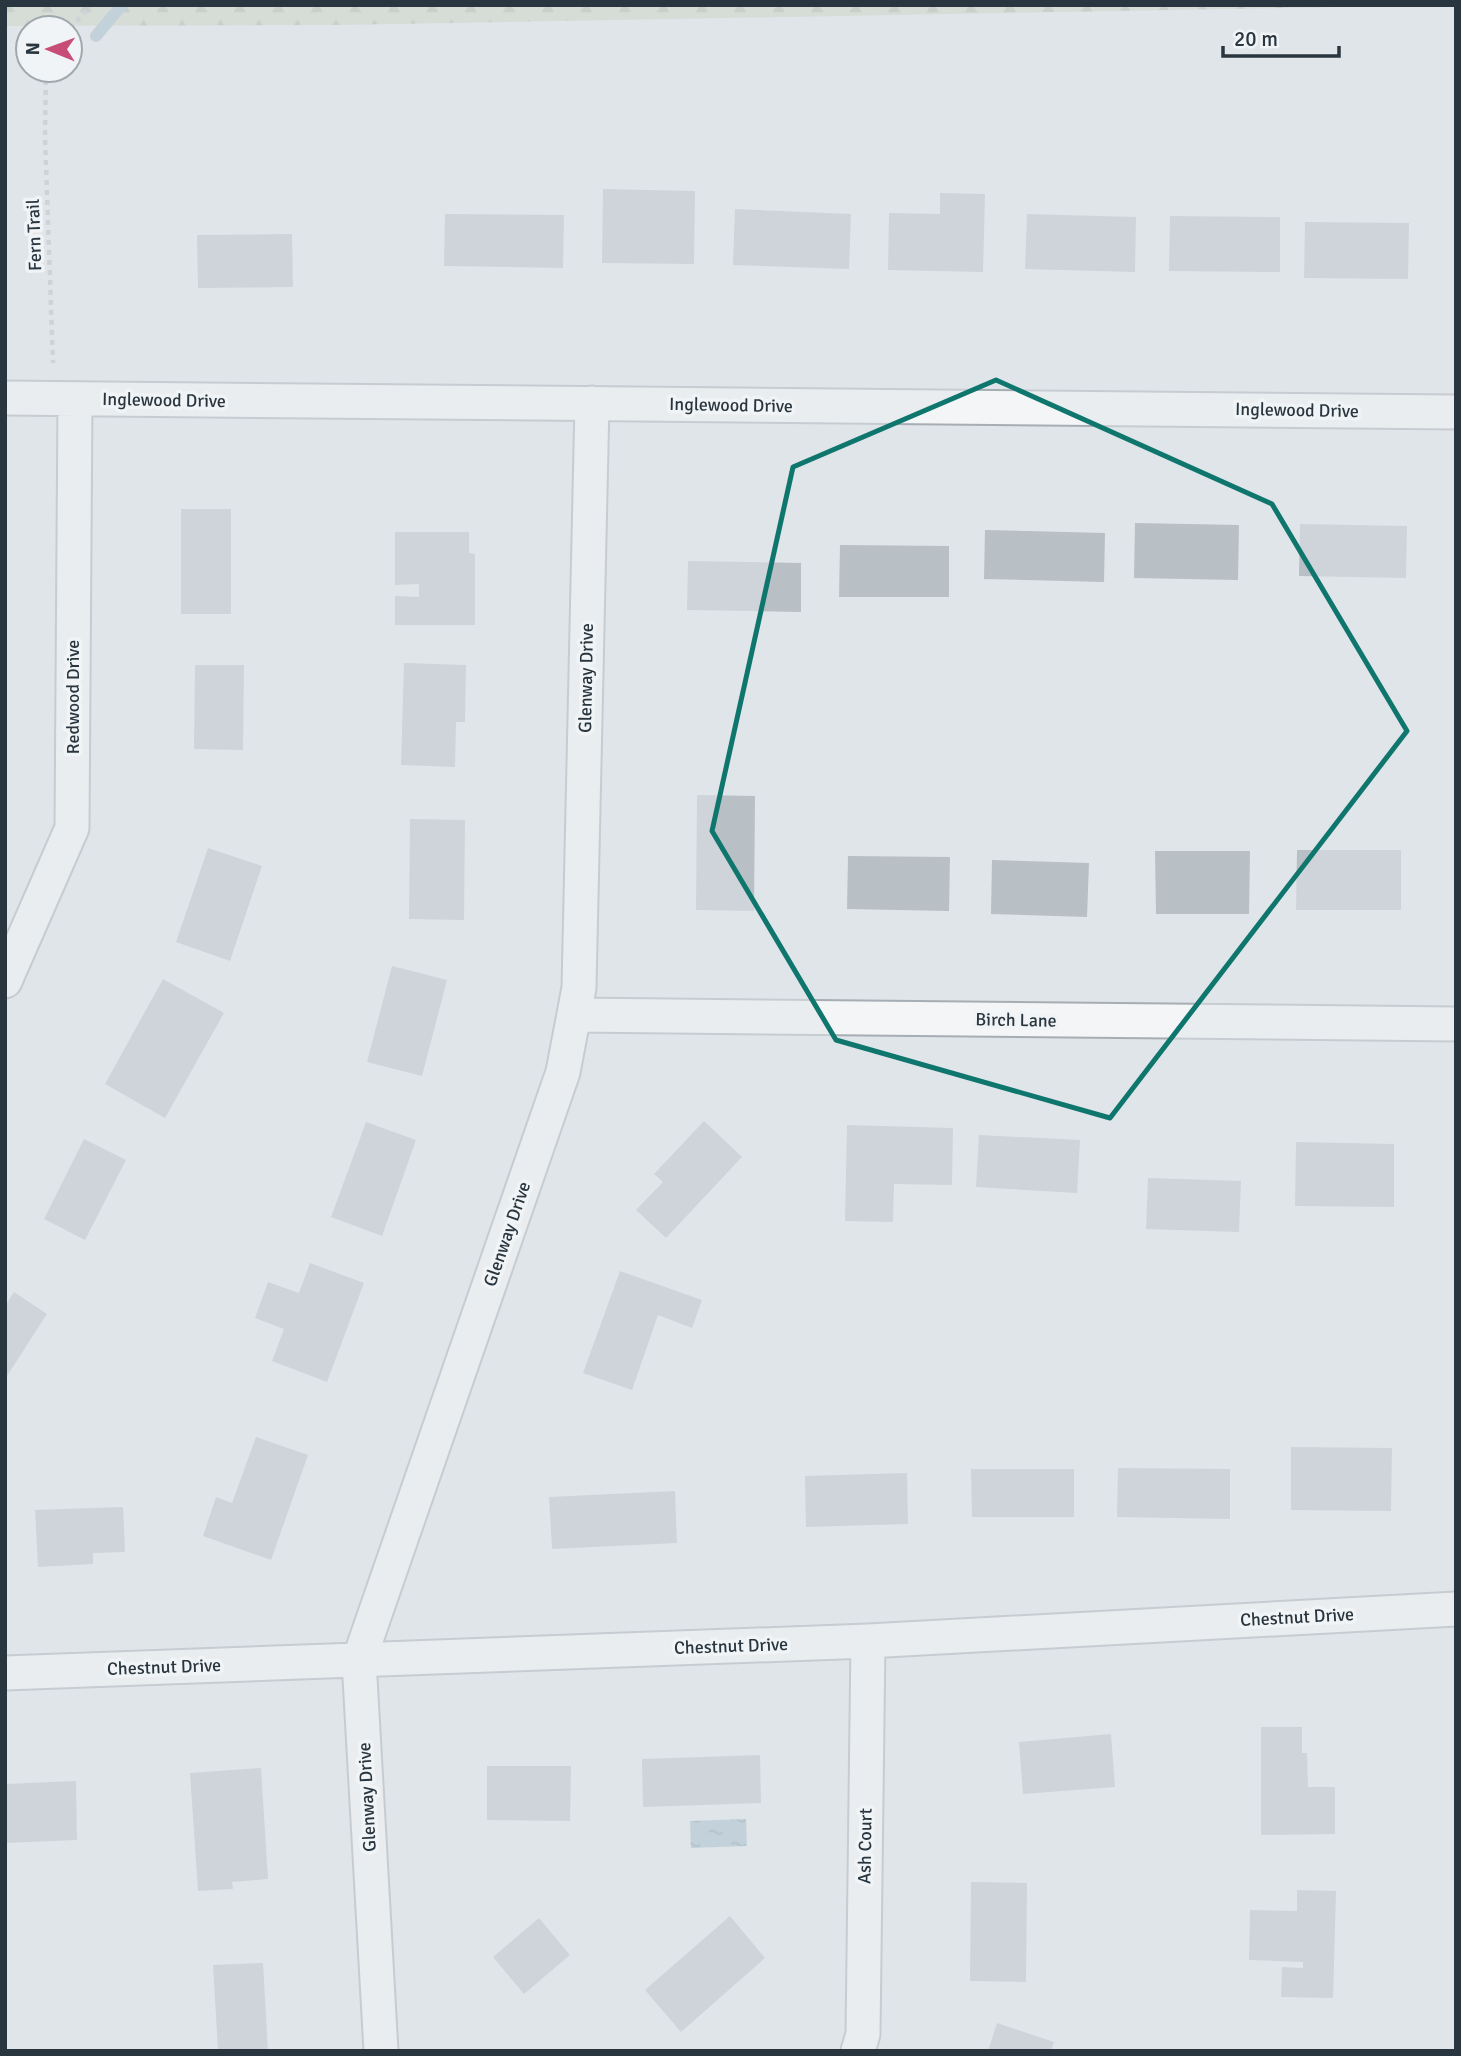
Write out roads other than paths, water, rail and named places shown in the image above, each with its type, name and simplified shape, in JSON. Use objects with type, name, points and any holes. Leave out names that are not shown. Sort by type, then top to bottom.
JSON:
[{"type":"street","name":"Inglewood Drive","points":[[5,398],[1456,412]]},
{"type":"street","name":"Redwood Drive","points":[[5,981],[72,828],[65,399]]},
{"type":"street","name":"Glenway Drive","points":[[381,2051],[359,1660],[564,1072],[575,1015],[579,988],[592,403]]},
{"type":"street","name":"Birch Lane","points":[[575,1015],[1456,1024]]},
{"type":"street","name":"Chestnut Drive","points":[[5,1673],[868,1641],[1456,1609]]},
{"type":"street","name":"Ash Court","points":[[858,2051],[863,2034],[868,1641]]},
{"type":"water","points":[[746,1819],[747,1846],[691,1848],[690,1821]]},
{"type":"waterway","points":[[96,36],[122,5]]}]
